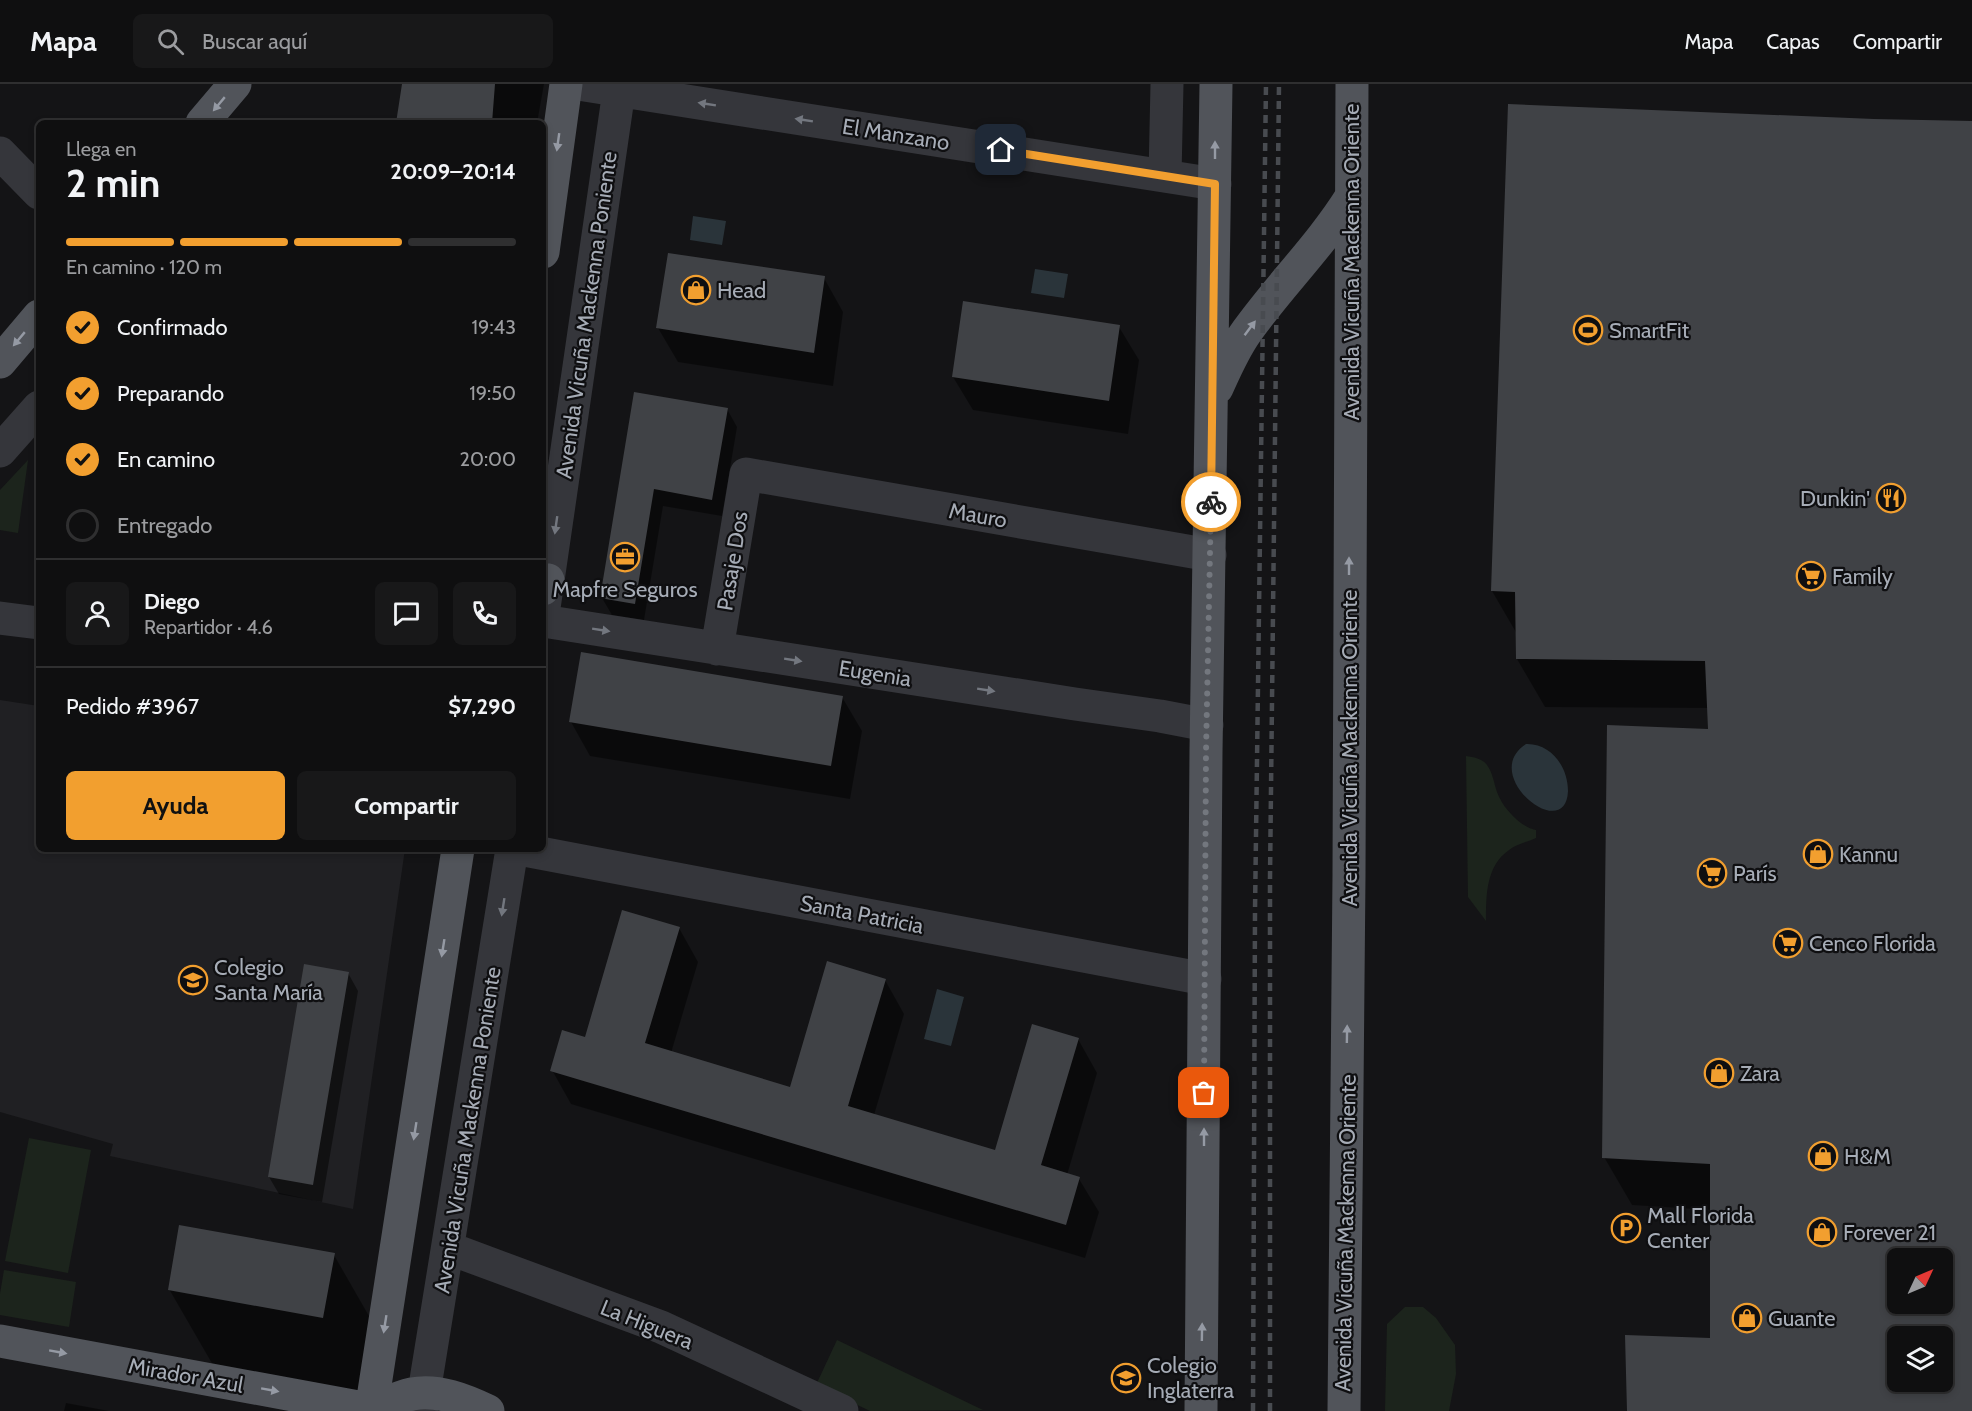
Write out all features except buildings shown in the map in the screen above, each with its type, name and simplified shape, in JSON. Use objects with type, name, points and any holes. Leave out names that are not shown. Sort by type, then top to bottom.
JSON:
[{"type":"main road","points":[[205,120],[236,84]]},
{"type":"main road","points":[[546,230],[566,84]]},
{"type":"main road","points":[[1201,1411],[1216,84]]},
{"type":"main road","name":"Avenida Vicuña Mackenna Oriente","points":[[1344,1411],[1350,874],[1352,84]]},
{"type":"main road","points":[[1212,398],[1234,351],[1247,331],[1328,231],[1351,197]]},
{"type":"main road","points":[[0,362],[36,320]]},
{"type":"main road","points":[[374,1410],[458,852]]},
{"type":"main road","name":"Mirador Azul","points":[[0,1341],[374,1410]]},
{"type":"main road","points":[[374,1410],[401,1397],[423,1402],[450,1396],[488,1411]]},
{"type":"street","name":"El Manzano","points":[[578,84],[619,87],[1215,184]]},
{"type":"street","points":[[1165,176],[1167,84]]},
{"type":"street","name":"Avenida Vicuña Mackenna Poniente","points":[[546,585],[619,87]]},
{"type":"street","points":[[0,153],[36,190]]},
{"type":"street","points":[[0,452],[36,417]]},
{"type":"street","name":"Mauro","points":[[746,474],[1210,555]]},
{"type":"street","name":"Pasaje Dos","points":[[717,649],[746,474]]},
{"type":"street","points":[[0,618],[36,623]]},
{"type":"street","name":"Eugenia","points":[[546,620],[717,649],[1207,725]]},
{"type":"street","name":"Avenida Vicuña Mackenna Poniente","points":[[423,1402],[512,852]]},
{"type":"street","name":"Santa Patricia","points":[[535,852],[1205,979]]},
{"type":"street","name":"La Higuera","points":[[448,1248],[661,1327],[842,1411]]},
{"type":"shaded area","points":[[693,216],[726,221],[722,245],[690,240]]},
{"type":"shaded area","points":[[1035,269],[1068,274],[1064,298],[1031,293]]},
{"type":"shaded area","points":[[28,460],[18,533],[0,530],[0,490]]},
{"type":"shaded area","name":"Colegio Santa María","points":[[0,700],[36,706],[36,852],[405,852],[353,1209],[110,1156],[113,1144],[0,1112]]},
{"type":"shaded area","points":[[1526,744],[1535,745],[1550,752],[1561,765],[1568,791],[1564,806],[1554,811],[1541,808],[1528,799],[1518,787],[1512,772],[1514,757]]},
{"type":"shaded area","points":[[1466,756],[1485,763],[1491,771],[1499,798],[1507,810],[1518,821],[1536,830],[1536,838],[1512,848],[1496,864],[1487,891],[1486,921],[1468,897]]},
{"type":"shaded area","points":[[937,989],[964,997],[951,1046],[924,1039]]},
{"type":"shaded area","points":[[29,1138],[91,1150],[68,1273],[5,1261]]},
{"type":"shaded area","points":[[4,1270],[76,1282],[69,1327],[0,1315],[0,1294]]},
{"type":"shaded area","points":[[1405,1307],[1423,1307],[1436,1318],[1455,1345],[1456,1374],[1449,1411],[1385,1411],[1387,1324]]},
{"type":"shaded area","points":[[837,1340],[983,1410],[870,1411],[816,1385]]},
{"type":"railway","points":[[1253,1411],[1255,911],[1266,84]]},
{"type":"railway","points":[[1270,1411],[1270,878],[1279,84]]},
{"type":"way so far","points":[[1204,1093],[1206,752],[1211,502]]},
{"type":"place","name":"Head","points":[[696,290]]},
{"type":"place","name":"SmartFit","points":[[1588,330]]},
{"type":"place","name":"Dunkin'","points":[[1891,498]]},
{"type":"place","name":"Mapfre Seguros","points":[[625,557]]},
{"type":"place","name":"Family","points":[[1811,576]]},
{"type":"place","name":"Kannu","points":[[1818,854]]},
{"type":"place","name":"París","points":[[1712,873]]},
{"type":"place","name":"Cenco Florida","points":[[1788,943]]},
{"type":"place","name":"Colegio Santa María","points":[[193,980]]},
{"type":"place","name":"Zara","points":[[1719,1073]]},
{"type":"place","name":"H&M","points":[[1823,1156]]},
{"type":"place","name":"Mall Florida Center","points":[[1626,1228]]},
{"type":"place","name":"Forever 21","points":[[1822,1232]]},
{"type":"place","name":"Guante","points":[[1747,1318]]},
{"type":"place","name":"Colegio Inglaterra","points":[[1126,1378]]},
{"type":"route","points":[[1001,150],[1215,184],[1211,502]]}]
